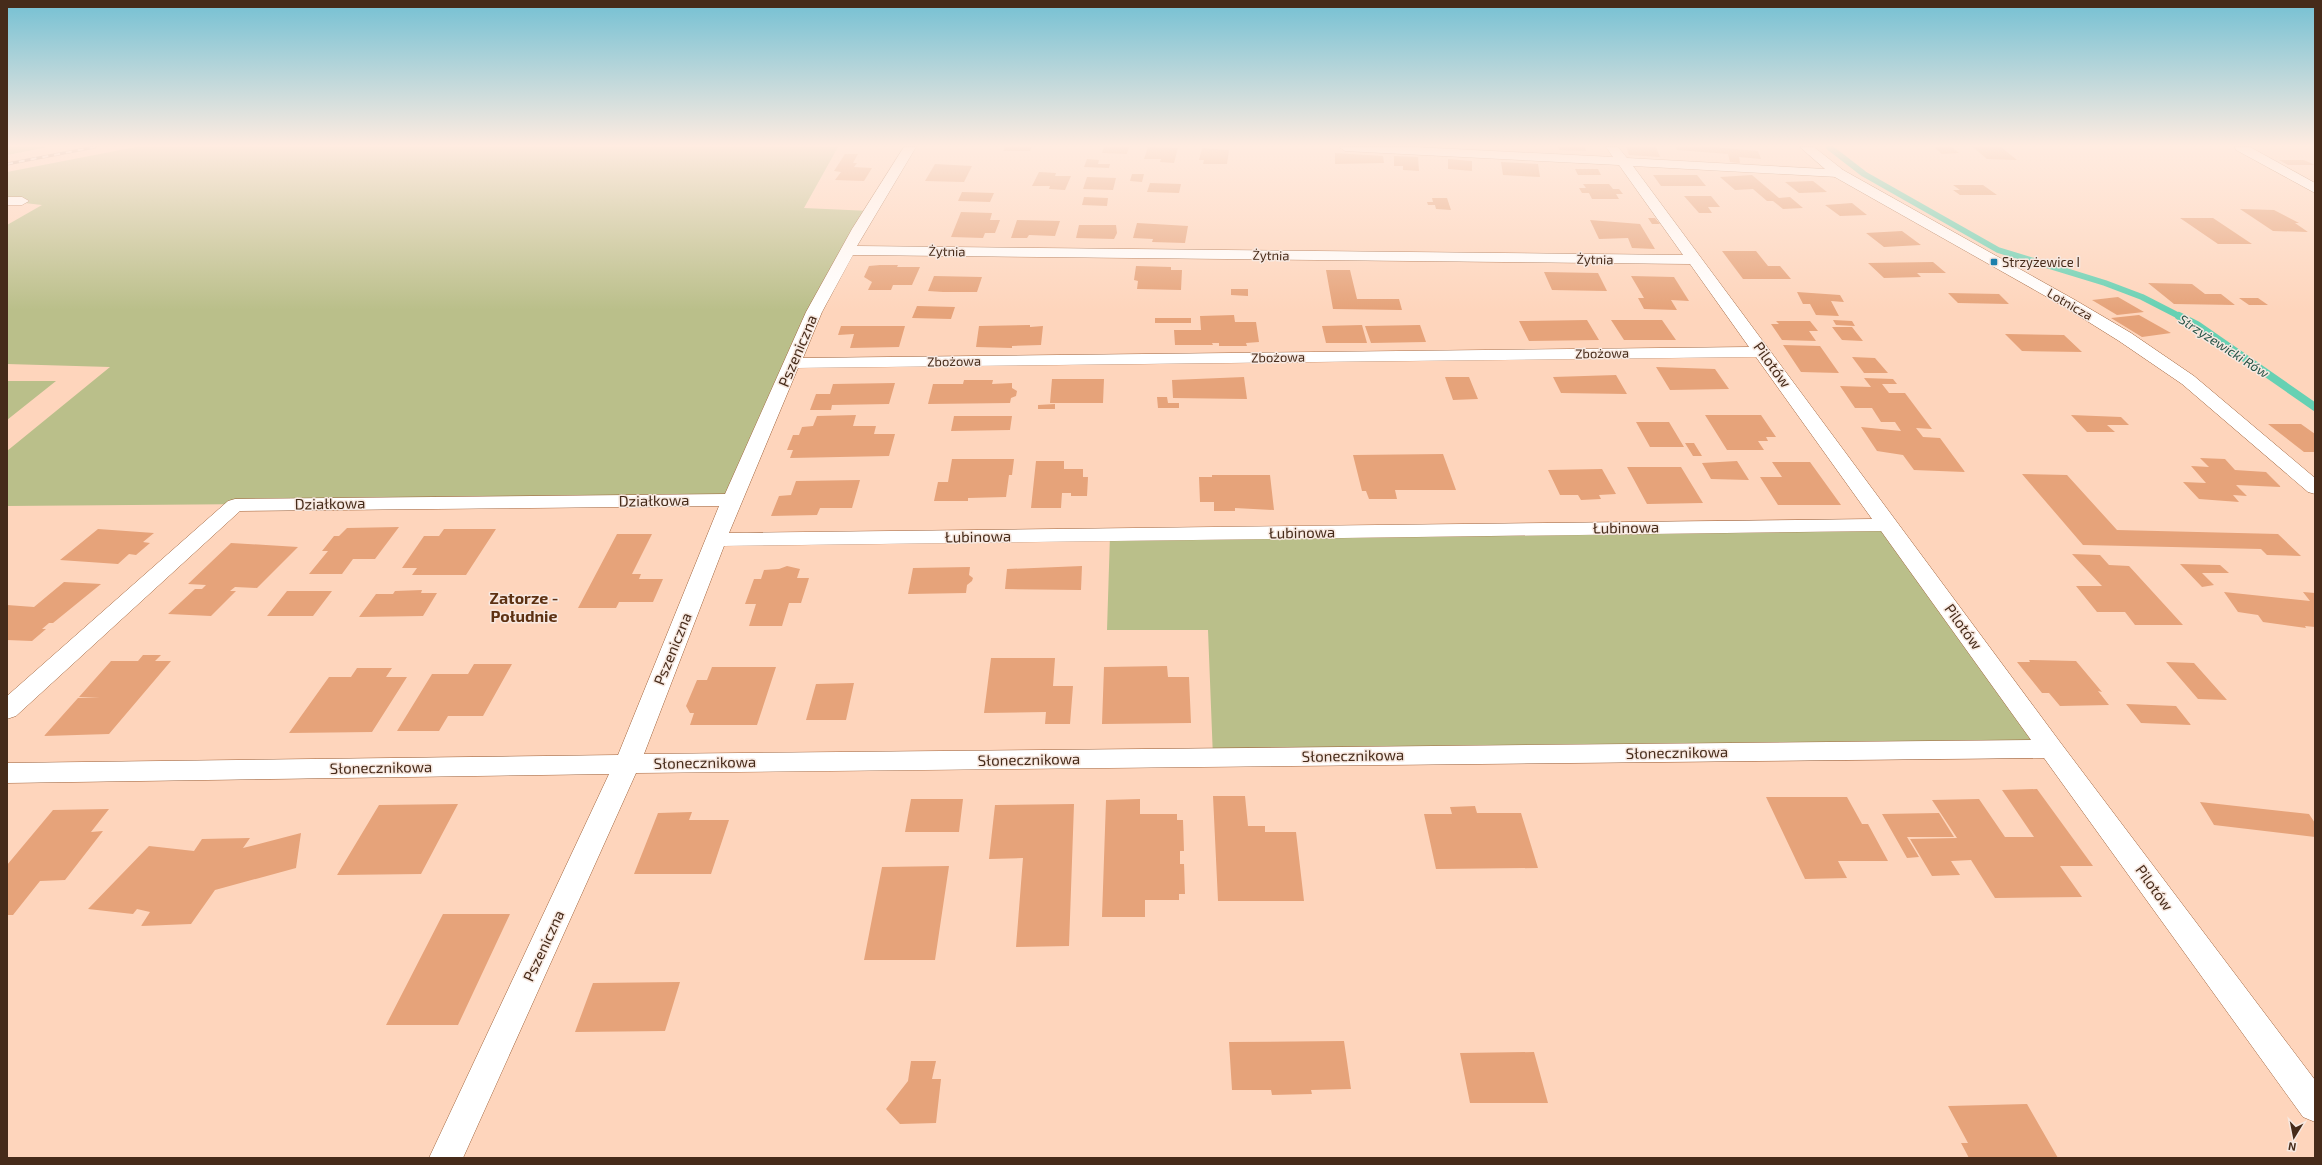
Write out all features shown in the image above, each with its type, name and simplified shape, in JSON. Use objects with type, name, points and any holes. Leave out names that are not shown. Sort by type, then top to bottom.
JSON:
[{"type":"street","name":"Pszeniczna","points":[[446,1158],[627,764],[732,500],[814,312],[847,250],[877,201]]},
{"type":"street","name":"Pilotów","points":[[1652,201],[2051,749],[2315,1106]]},
{"type":"street","name":"Lotnicza","points":[[1888,201],[2069,303],[2188,380],[2240,422],[2315,488]]},
{"type":"street","name":"Żytnia","points":[[847,250],[1695,260]]},
{"type":"street","name":"Zbożowa","points":[[793,363],[1762,352]]},
{"type":"street","name":"Działkowa","points":[[7,710],[235,505],[732,500]]},
{"type":"street","name":"Łubinowa","points":[[716,540],[1889,525]]},
{"type":"street","name":"Słonecznikowa","points":[[7,773],[627,764],[2051,749]]},
{"type":"green space","points":[[10,201],[808,201],[804,208],[870,211],[732,500],[7,506],[7,451],[110,367],[7,364],[7,225],[42,205]]},
{"type":"green space","points":[[7,381],[56,381],[7,420]]},
{"type":"green space","points":[[1889,525],[2051,749],[1213,758],[1208,630],[1107,630],[1110,535]]},
{"type":"building","points":[[1083,201],[1108,201],[1107,206],[1082,205]]},
{"type":"building","points":[[1448,201],[1451,210],[1436,209],[1435,205],[1428,205],[1427,202]]},
{"type":"building","points":[[1689,201],[1715,201],[1720,207],[1708,207],[1712,213],[1699,213]]},
{"type":"building","points":[[1773,201],[1795,201],[1803,208],[1783,209]]},
{"type":"building","points":[[1852,203],[1867,215],[1840,216],[1825,205]]},
{"type":"building","points":[[2240,209],[2274,210],[2299,223],[2295,223],[2308,232],[2273,231]]},
{"type":"building","points":[[961,212],[992,213],[990,220],[1000,220],[995,233],[985,233],[983,238],[951,237]]},
{"type":"building","points":[[1648,218],[1655,218],[1660,224],[1652,224]]},
{"type":"building","points":[[2180,218],[2213,218],[2252,244],[2218,244]]},
{"type":"building","points":[[1017,220],[1060,221],[1055,236],[1029,235],[1027,238],[1011,238]]},
{"type":"building","points":[[1590,220],[1640,224],[1655,249],[1632,248],[1628,238],[1599,239]]},
{"type":"building","points":[[1137,223],[1188,226],[1185,243],[1152,242],[1153,239],[1133,238]]},
{"type":"building","points":[[1079,225],[1116,225],[1117,233],[1114,239],[1076,238]]},
{"type":"building","points":[[1902,231],[1921,245],[1884,247],[1866,233]]},
{"type":"building","points":[[1722,251],[1756,251],[1768,266],[1780,266],[1791,279],[1743,279]]},
{"type":"building","points":[[1933,262],[1946,273],[1917,273],[1921,277],[1884,278],[1868,263]]},
{"type":"building","points":[[880,265],[920,267],[912,285],[893,285],[891,290],[868,290],[872,282],[864,277],[869,266]]},
{"type":"building","points":[[1136,266],[1171,267],[1171,270],[1182,270],[1181,290],[1137,289],[1138,281],[1134,280]]},
{"type":"building","points":[[1326,270],[1350,270],[1357,299],[1399,299],[1402,310],[1333,309]]},
{"type":"building","points":[[1544,272],[1598,273],[1607,291],[1552,290]]},
{"type":"building","points":[[934,276],[982,277],[977,292],[928,291]]},
{"type":"building","points":[[1631,276],[1674,277],[1689,301],[1671,300],[1677,310],[1644,309],[1638,298],[1644,298]]},
{"type":"building","points":[[2148,283],[2192,284],[2205,294],[2221,294],[2235,305],[2174,304]]},
{"type":"building","points":[[1231,289],[1248,289],[1248,296],[1231,295]]},
{"type":"building","points":[[1797,292],[1840,295],[1844,302],[1831,301],[1839,316],[1816,315],[1810,304],[1803,304]]},
{"type":"building","points":[[1948,293],[1999,294],[2009,304],[1958,303]]},
{"type":"building","points":[[2118,297],[2144,312],[2117,315],[2092,300]]},
{"type":"building","points":[[2239,298],[2258,298],[2268,305],[2249,305]]},
{"type":"building","points":[[917,306],[955,307],[951,319],[912,318]]},
{"type":"building","points":[[1234,315],[1235,322],[1256,322],[1259,342],[1246,343],[1247,346],[1219,346],[1219,343],[1212,343],[1213,345],[1175,345],[1174,330],[1201,330],[1200,316]]},
{"type":"building","points":[[2139,315],[2171,333],[2142,337],[2111,318]]},
{"type":"building","points":[[1155,318],[1191,318],[1191,323],[1155,323]]},
{"type":"building","points":[[1587,320],[1599,340],[1529,341],[1519,321]]},
{"type":"building","points":[[1611,320],[1662,320],[1676,340],[1624,340]]},
{"type":"building","points":[[1833,320],[1852,321],[1855,326],[1836,325]]},
{"type":"building","points":[[1776,321],[1810,321],[1818,331],[1809,331],[1816,341],[1782,340],[1771,324],[1779,324]]},
{"type":"building","points":[[1030,325],[1030,327],[1043,326],[1041,345],[1012,346],[1012,348],[976,347],[979,326]]},
{"type":"building","points":[[1362,325],[1367,343],[1326,343],[1322,326]]},
{"type":"building","points":[[1420,325],[1426,342],[1371,343],[1365,326]]},
{"type":"building","points":[[841,326],[905,326],[899,347],[850,348],[854,334],[838,335]]},
{"type":"building","points":[[1832,327],[1852,327],[1863,341],[1842,340]]},
{"type":"building","points":[[2005,334],[2064,335],[2082,352],[2022,351]]},
{"type":"building","points":[[1783,345],[1820,346],[1839,373],[1801,372]]},
{"type":"building","points":[[1852,357],[1875,358],[1888,373],[1864,373]]},
{"type":"building","points":[[1656,367],[1715,369],[1729,389],[1670,390]]},
{"type":"building","points":[[1616,375],[1627,394],[1561,393],[1553,377]]},
{"type":"building","points":[[1244,377],[1247,399],[1173,398],[1172,380]]},
{"type":"building","points":[[1445,377],[1469,377],[1478,399],[1453,400]]},
{"type":"building","points":[[1864,378],[1893,379],[1897,384],[1882,384],[1889,393],[1905,393],[1932,429],[1916,428],[1923,437],[1940,438],[1965,472],[1914,470],[1903,455],[1877,451],[1861,427],[1901,431],[1895,422],[1881,422],[1872,408],[1855,408],[1840,386],[1871,387]]},
{"type":"building","points":[[1052,379],[1104,379],[1103,403],[1050,403]]},
{"type":"building","points":[[964,380],[993,380],[992,384],[1012,383],[1012,388],[1017,391],[1016,396],[1011,398],[1010,403],[928,404],[933,384],[963,384]]},
{"type":"building","points":[[895,383],[889,404],[832,405],[831,410],[810,410],[816,394],[830,394],[833,384]]},
{"type":"building","points":[[1157,397],[1167,397],[1168,403],[1179,403],[1179,408],[1158,408]]},
{"type":"building","points":[[1055,404],[1055,409],[1038,409],[1038,405]]},
{"type":"building","points":[[856,415],[853,426],[876,426],[874,434],[895,434],[889,456],[790,458],[793,450],[787,450],[793,435],[799,435],[802,427],[813,426],[817,416]]},
{"type":"building","points":[[1705,415],[1761,415],[1776,437],[1766,437],[1768,441],[1758,441],[1764,450],[1727,450]]},
{"type":"building","points":[[2071,415],[2121,417],[2129,425],[2107,425],[2115,432],[2087,432]]},
{"type":"building","points":[[954,416],[1012,416],[1010,430],[951,431]]},
{"type":"building","points":[[1636,422],[1669,422],[1684,447],[1650,447]]},
{"type":"building","points":[[2268,424],[2301,424],[2315,434],[2315,452],[2304,452]]},
{"type":"building","points":[[1685,443],[1694,443],[1702,456],[1693,456]]},
{"type":"building","points":[[1443,454],[1456,490],[1395,490],[1397,499],[1369,499],[1366,491],[1362,491],[1353,455]]},
{"type":"building","points":[[2200,458],[2225,459],[2235,470],[2266,472],[2281,487],[2236,485],[2247,496],[2233,495],[2239,502],[2199,499],[2183,482],[2206,483],[2191,466],[2209,467]]},
{"type":"building","points":[[952,459],[1014,459],[1012,475],[1009,475],[1006,497],[968,498],[968,501],[934,501],[938,482],[948,482]]},
{"type":"building","points":[[1036,461],[1064,461],[1064,469],[1083,469],[1083,477],[1088,477],[1087,496],[1071,496],[1071,493],[1062,493],[1061,508],[1031,508]]},
{"type":"building","points":[[1737,461],[1749,480],[1711,479],[1702,463]]},
{"type":"building","points":[[1772,462],[1810,462],[1841,505],[1778,505],[1760,477],[1782,477]]},
{"type":"building","points":[[1627,467],[1681,467],[1703,503],[1647,504]]},
{"type":"building","points":[[1602,469],[1616,494],[1599,495],[1601,499],[1581,500],[1578,495],[1560,495],[1548,470]]},
{"type":"building","points":[[2022,474],[2067,475],[2117,530],[2278,534],[2301,556],[2267,555],[2261,549],[2083,545]]},
{"type":"building","points":[[1212,475],[1270,475],[1274,510],[1235,508],[1235,511],[1214,511],[1214,502],[1200,502],[1199,477],[1212,477]]},
{"type":"building","points":[[860,480],[852,508],[820,508],[817,515],[771,516],[779,496],[791,495],[796,481]]},
{"type":"building","points":[[399,527],[375,559],[353,559],[342,574],[309,574],[328,551],[322,551],[334,536],[339,536],[347,528]]},
{"type":"building","points":[[98,529],[154,533],[143,542],[150,543],[136,555],[129,554],[118,564],[60,560]]},
{"type":"building","points":[[444,529],[496,529],[466,575],[412,575],[417,568],[402,568],[424,536],[439,536]]},
{"type":"building","points":[[617,534],[652,534],[632,574],[641,574],[639,579],[663,579],[653,602],[619,602],[616,608],[578,608]]},
{"type":"building","points":[[231,543],[298,547],[257,588],[235,587],[230,591],[236,591],[211,616],[168,614],[195,589],[202,589],[206,585],[188,584]]},
{"type":"building","points":[[2072,554],[2100,555],[2109,565],[2129,566],[2183,625],[2135,625],[2125,612],[2097,612],[2076,586],[2102,586]]},
{"type":"building","points":[[2180,564],[2220,565],[2229,573],[2202,573],[2214,585],[2202,587]]},
{"type":"building","points":[[787,566],[800,569],[797,578],[809,578],[801,603],[789,603],[782,626],[749,626],[756,604],[745,604],[754,579],[761,579],[764,570],[779,569]]},
{"type":"building","points":[[1082,566],[1081,590],[1005,589],[1007,569]]},
{"type":"building","points":[[970,567],[969,575],[973,578],[967,585],[966,593],[908,594],[913,568]]},
{"type":"building","points":[[64,582],[101,584],[53,623],[49,623],[42,629],[46,629],[32,641],[7,640],[7,605],[34,607]]},
{"type":"building","points":[[422,590],[421,593],[437,593],[423,616],[359,617],[376,594],[393,594],[395,591]]},
{"type":"building","points":[[287,591],[332,591],[313,616],[267,616]]},
{"type":"building","points":[[2224,592],[2310,601],[2303,592],[2315,593],[2315,627],[2305,626],[2306,628],[2263,622],[2258,615],[2238,612]]},
{"type":"building","points":[[143,655],[161,655],[155,661],[171,661],[109,734],[44,736],[78,698],[100,697],[79,697],[111,661],[138,661]]},
{"type":"building","points":[[991,658],[1055,658],[1053,686],[1073,686],[1070,724],[1045,724],[1046,712],[984,713]]},
{"type":"building","points":[[2029,660],[2076,661],[2102,692],[2098,691],[2109,705],[2060,706],[2049,693],[2042,693],[2017,662],[2030,662]]},
{"type":"building","points":[[2166,662],[2194,663],[2227,700],[2198,699]]},
{"type":"building","points":[[474,664],[512,664],[483,716],[448,716],[439,731],[397,731],[432,674],[468,674]]},
{"type":"building","points":[[1167,666],[1168,677],[1189,677],[1191,723],[1102,724],[1104,667]]},
{"type":"building","points":[[712,667],[776,667],[757,725],[690,725],[694,713],[690,713],[686,706],[697,680],[707,680]]},
{"type":"building","points":[[357,668],[392,668],[386,677],[407,677],[372,732],[289,733],[329,677],[351,677]]},
{"type":"building","points":[[854,683],[846,720],[806,720],[816,684]]},
{"type":"building","points":[[2126,704],[2176,706],[2191,725],[2141,723]]},
{"type":"building","points":[[2037,789],[2093,866],[2060,866],[2082,897],[1995,898],[1971,860],[1951,861],[1960,875],[1932,876],[1910,839],[1957,838],[1932,800],[1979,799],[2005,837],[2034,837],[2002,790]]},
{"type":"building","points":[[1213,796],[1245,796],[1248,826],[1265,826],[1265,832],[1296,832],[1304,901],[1218,901]]},
{"type":"building","points":[[1766,797],[1847,797],[1862,824],[1868,824],[1888,861],[1838,861],[1847,878],[1805,879]]},
{"type":"building","points":[[911,799],[963,799],[959,832],[905,832]]},
{"type":"building","points":[[1140,799],[1140,814],[1177,814],[1177,820],[1183,820],[1184,851],[1180,851],[1180,864],[1184,864],[1185,894],[1179,894],[1179,900],[1145,900],[1145,917],[1102,917],[1106,800]]},
{"type":"building","points":[[2200,802],[2309,814],[2315,823],[2315,837],[2214,825]]},
{"type":"building","points":[[458,804],[421,874],[337,875],[379,805]]},
{"type":"building","points":[[1074,804],[1069,946],[1016,947],[1023,858],[989,859],[995,805]]},
{"type":"building","points":[[1475,806],[1477,813],[1521,813],[1538,868],[1436,869],[1424,814],[1452,814],[1450,807]]},
{"type":"building","points":[[109,809],[91,832],[103,831],[65,880],[40,881],[13,915],[7,915],[7,865],[53,810]]},
{"type":"building","points":[[692,812],[689,820],[729,820],[711,874],[634,874],[658,813]]},
{"type":"building","points":[[1939,813],[1954,837],[1907,837],[1919,857],[1907,858],[1882,814]]},
{"type":"building","points":[[301,833],[296,868],[215,890],[191,924],[141,926],[150,912],[137,909],[133,914],[88,909],[149,846],[194,851],[202,839],[250,838],[243,848]]},
{"type":"building","points":[[949,866],[935,960],[864,960],[882,867]]},
{"type":"building","points":[[443,914],[510,914],[458,1025],[386,1025]]},
{"type":"building","points":[[680,982],[665,1031],[575,1032],[593,983]]},
{"type":"building","points":[[1344,1041],[1351,1089],[1311,1090],[1312,1094],[1272,1095],[1271,1090],[1232,1090],[1229,1042]]},
{"type":"building","points":[[1534,1052],[1548,1103],[1470,1103],[1460,1053]]},
{"type":"building","points":[[911,1061],[936,1061],[932,1079],[941,1079],[936,1123],[900,1124],[886,1109],[908,1081]]},
{"type":"building","points":[[2027,1104],[2058,1158],[1969,1158],[1961,1143],[1968,1143],[1948,1106]]},
{"type":"waterway","name":"Strzyżewicki Rów","points":[[1912,201],[1998,250],[2105,283],[2142,297],[2181,317]]},
{"type":"waterway","name":"Strzyżewicki Rów","points":[[2181,317],[2197,325],[2315,407]]},
{"type":"place","name":"Strzyżewice I","points":[[1994,262]]},
{"type":"district","name":"Zatorze - Południe","points":[[524,607]]}]
